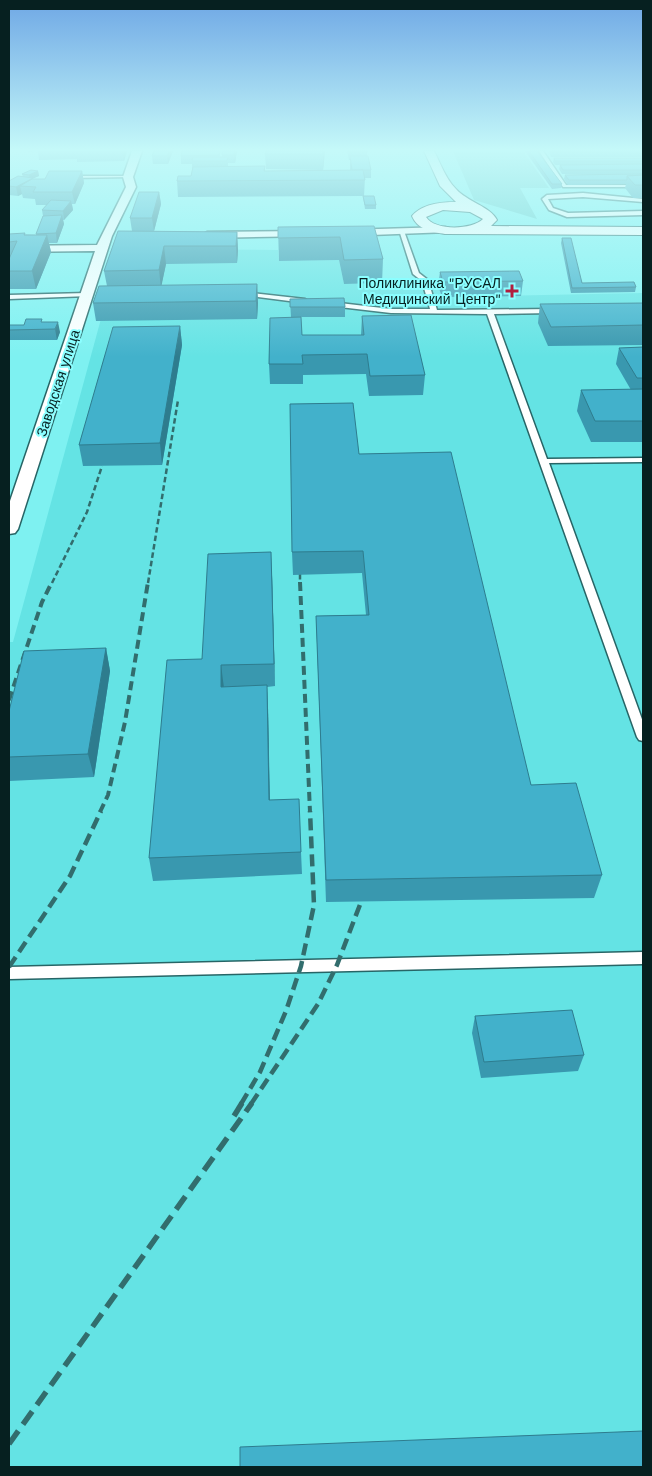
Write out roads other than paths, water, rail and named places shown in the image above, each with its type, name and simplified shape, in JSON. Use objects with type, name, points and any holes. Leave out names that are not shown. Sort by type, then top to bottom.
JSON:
[{"type":"main road","points":[[421,220],[421,222],[427,225],[444,230],[643,231]]},
{"type":"main road","points":[[471,230],[488,223],[489,220]]},
{"type":"main road","points":[[510,220],[534,227],[565,232]]},
{"type":"street","name":"Заводская улица","points":[[9,529],[104,242],[115,220]]},
{"type":"street","points":[[367,233],[397,226],[409,220]]},
{"type":"street","points":[[192,235],[444,230]]},
{"type":"street","points":[[9,249],[104,242],[122,236]]},
{"type":"lane","points":[[401,232],[416,274],[425,280],[434,311]]},
{"type":"lane","points":[[9,297],[87,295]]},
{"type":"lane","points":[[252,295],[317,302]]},
{"type":"lane","points":[[326,304],[391,311],[490,312],[557,310]]},
{"type":"lane","points":[[490,312],[643,737]]},
{"type":"lane","points":[[544,461],[643,460]]},
{"type":"lane","points":[[9,973],[643,958]]},
{"type":"railway","points":[[148,583],[178,400]]},
{"type":"railway","points":[[52,583],[87,512],[102,466]]},
{"type":"railway","points":[[300,574],[300,582]]},
{"type":"railway","points":[[9,700],[42,602],[52,582]]},
{"type":"railway","points":[[100,812],[108,795],[125,722],[148,582]]},
{"type":"railway","points":[[300,582],[310,812]]},
{"type":"railway","points":[[9,967],[70,876],[101,811]]},
{"type":"railway","points":[[241,1104],[260,1072],[286,1011],[301,966],[314,905],[310,811]]},
{"type":"railway","points":[[251,1104],[318,1004],[337,965],[361,902]]},
{"type":"railway","points":[[234,1116],[242,1103]]},
{"type":"railway","points":[[9,1444],[252,1103]]},
{"type":"place","name":"Поликлиника \"РУСАЛ Медицинский Центр\"","points":[[512,291]]}]
